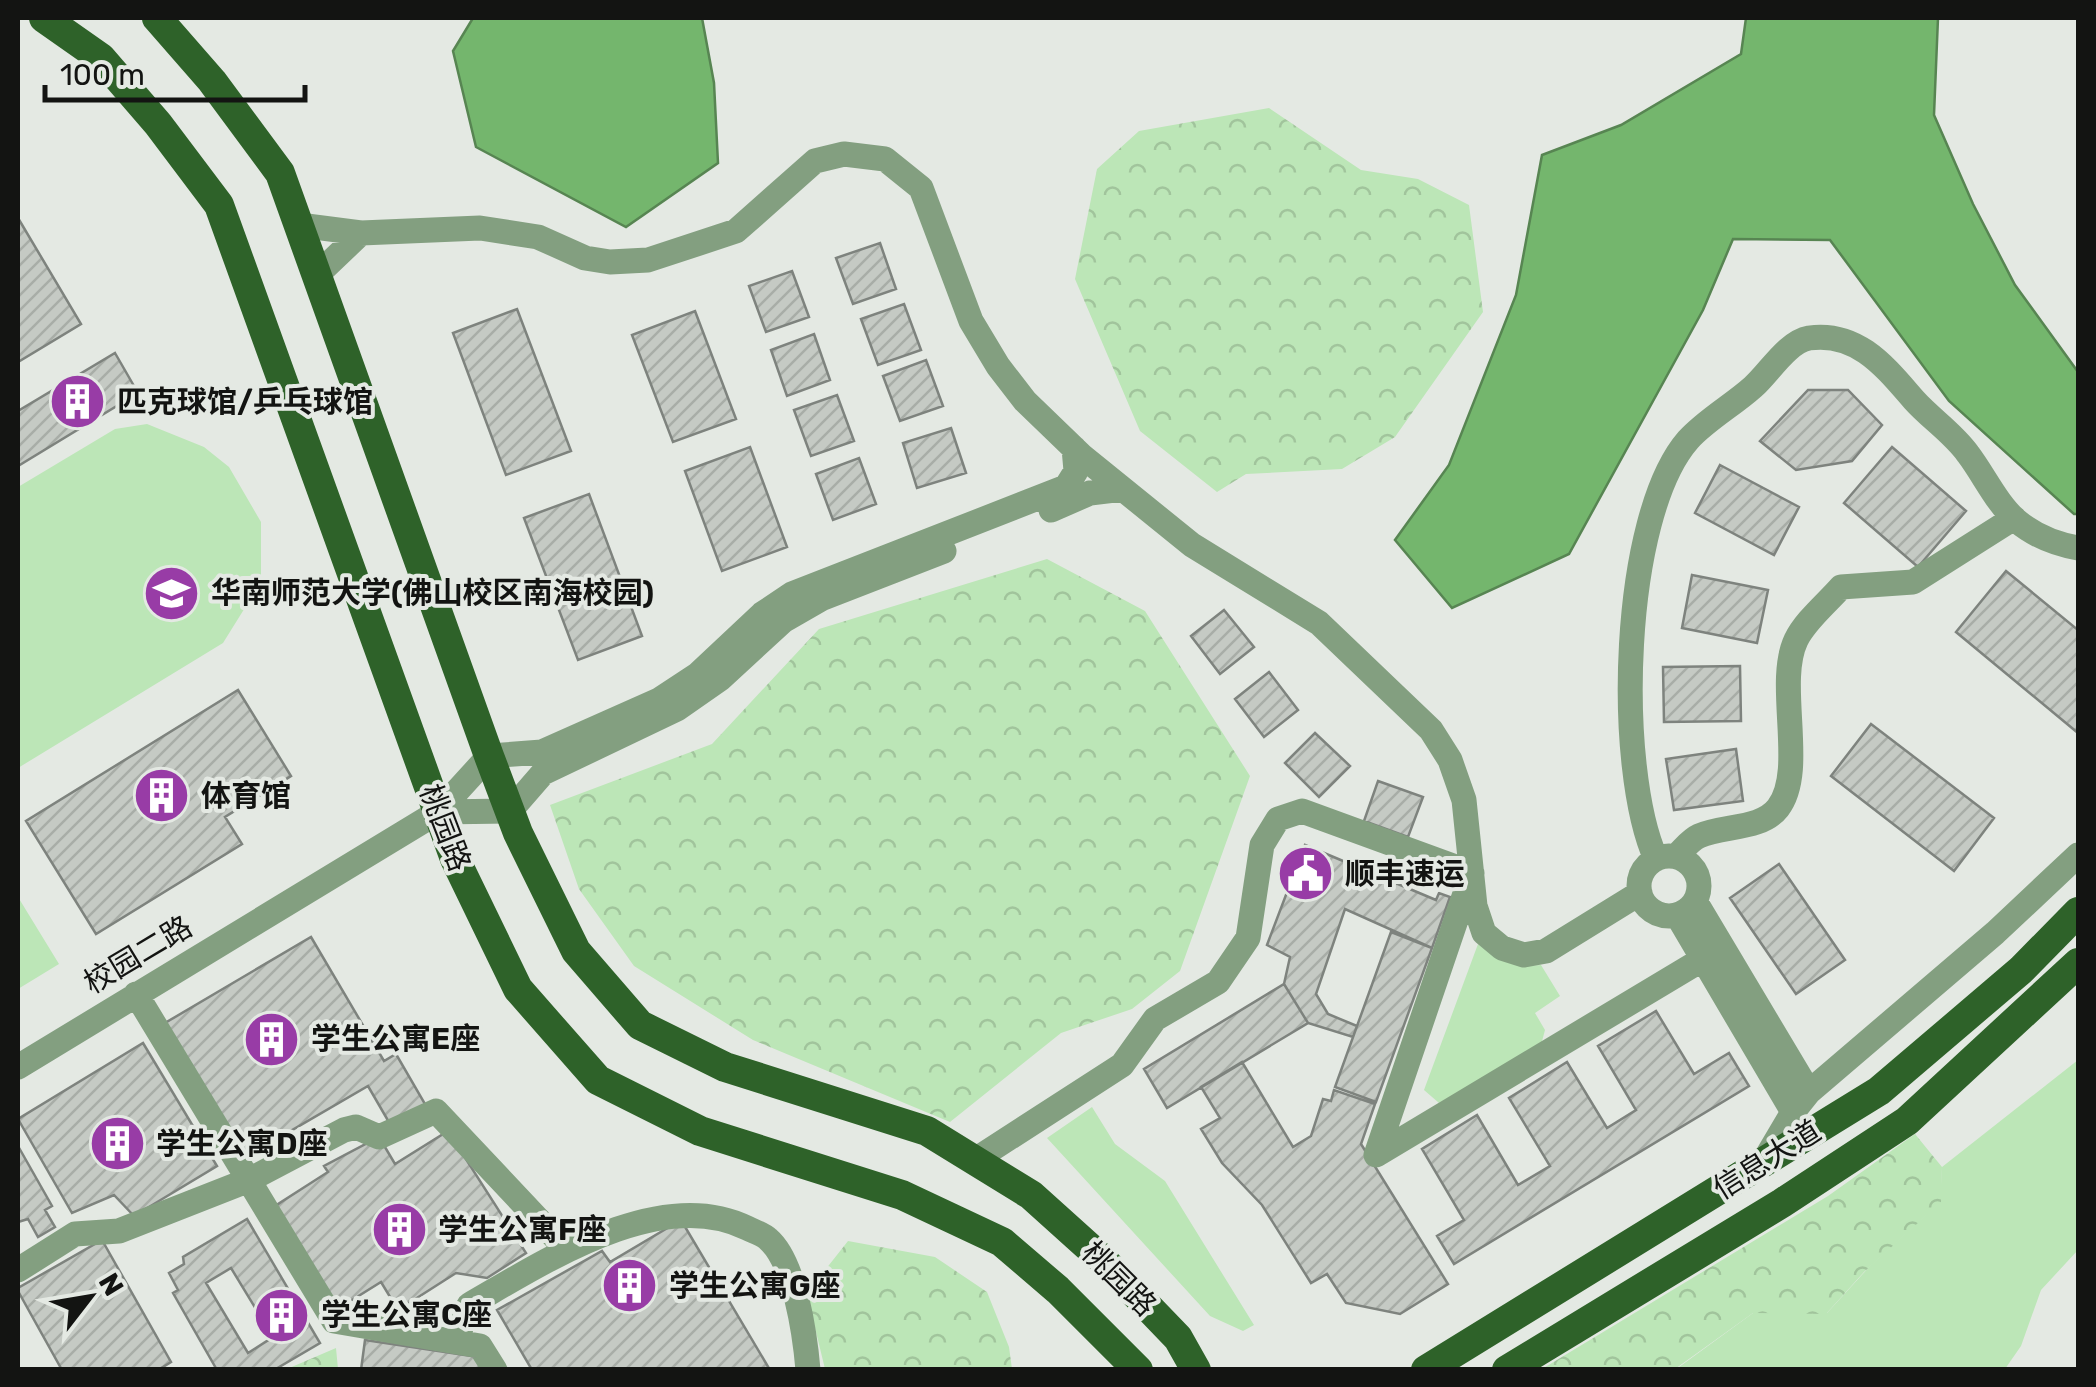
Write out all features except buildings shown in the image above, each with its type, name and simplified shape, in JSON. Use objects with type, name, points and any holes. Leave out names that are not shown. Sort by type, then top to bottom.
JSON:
[{"type":"main road","name":"桃园路","points":[[44,18],[101,58],[158,124],[219,205],[455,859],[518,989],[598,1080],[700,1131],[902,1195],[1002,1242],[1058,1290],[1138,1370]]},
{"type":"main road","name":"桃园路","points":[[156,18],[212,81],[280,172],[489,756],[510,811],[576,951],[640,1025],[725,1067],[927,1131],[1031,1195],[1101,1258],[1178,1338],[1196,1370]]},
{"type":"main road","name":"信息大道","points":[[1426,1370],[1880,1090],[2021,970],[2078,912]]},
{"type":"main road","name":"信息大道","points":[[1508,1370],[1782,1203],[1906,1121],[2078,963]]},
{"type":"main road","points":[[1178,1338],[1205,1370]]},
{"type":"street","points":[[299,225],[360,233],[480,228],[538,237],[585,258],[610,262],[648,260],[736,231],[815,161],[844,154],[884,158],[921,188],[971,321],[1025,402],[1192,546],[1318,623],[1431,730],[1450,760],[1464,800],[1475,906],[1484,933],[1502,948],[1524,955],[1546,952],[1640,893]]},
{"type":"street","points":[[317,275],[360,233]]},
{"type":"street","points":[[2014,518],[1913,582],[1841,587],[1796,638],[1790,662],[1789,775],[1784,798],[1775,813],[1756,822],[1696,836],[1666,858],[1642,873],[1640,893],[1650,910],[1668,916],[1686,908],[1699,886],[1693,867],[1666,858],[1645,834],[1631,738],[1632,658],[1648,524],[1668,472],[1689,440],[1755,385],[1796,344],[1808,338],[1845,339],[1893,373],[1912,398],[1965,449],[2014,518],[2038,536],[2078,548]]},
{"type":"street","points":[[438,812],[489,756],[542,752],[659,700],[697,675],[762,614],[792,594],[1066,487],[1076,471],[1074,448]]},
{"type":"street","points":[[438,812],[510,811],[542,773],[677,709],[720,679],[783,621],[823,598],[1090,493],[1123,489]]},
{"type":"street","points":[[975,1160],[1122,1066],[1155,1019],[1218,982],[1248,938],[1262,845],[1278,819],[1302,811],[1472,873]]},
{"type":"street","name":"校园二路","points":[[18,1066],[438,812]]},
{"type":"street","points":[[1764,1162],[1801,1102],[2078,855]]},
{"type":"street","points":[[1472,873],[1376,1156],[1703,959]]},
{"type":"street","points":[[1686,908],[1801,1102]]},
{"type":"street","points":[[1686,908],[1703,959],[1801,1102]]},
{"type":"street","points":[[136,994],[334,1321],[480,1346],[495,1370]]},
{"type":"street","points":[[18,1270],[75,1234],[119,1231],[249,1180],[344,1130],[356,1128],[378,1137],[436,1111],[566,1249]]},
{"type":"street","points":[[456,1342],[469,1305],[566,1249],[636,1225],[690,1214],[728,1218],[768,1239],[789,1274],[805,1338],[808,1370]]},
{"type":"green space","points":[[1269,108],[1361,170],[1418,179],[1469,205],[1483,312],[1395,437],[1342,469],[1246,474],[1217,492],[1140,431],[1075,279],[1097,169],[1139,131]]},
{"type":"green space","points":[[147,424],[204,447],[229,467],[261,522],[261,582],[223,643],[18,768],[18,487],[115,429]]},
{"type":"green space","points":[[1047,559],[1145,611],[1250,776],[1180,971],[1132,1009],[1061,1033],[950,1122],[753,1040],[634,966],[579,889],[550,805],[712,744],[819,629]]},
{"type":"green space","points":[[18,897],[59,964],[18,989]]},
{"type":"green space","points":[[1478,944],[1507,961],[1541,965],[1560,996],[1535,1013],[1545,1030],[1541,1045],[1439,1103],[1424,1090]]},
{"type":"green space","points":[[2078,1060],[2078,1250],[2041,1290],[2021,1346],[2005,1369],[1675,1370],[1753,1313],[1827,1313],[1871,1265],[1940,1202],[1942,1167]]},
{"type":"green space","points":[[1092,1107],[1115,1144],[1165,1181],[1254,1325],[1243,1331],[1210,1316],[1047,1138]]},
{"type":"green space","points":[[1915,1134],[1942,1167],[1941,1202],[1864,1272],[1826,1314],[1753,1313],[1675,1369],[1542,1369],[1828,1196]]},
{"type":"green space","points":[[848,1241],[935,1257],[987,1292],[1009,1347],[1012,1369],[825,1369],[808,1299],[818,1279]]},
{"type":"green space","points":[[336,1348],[338,1369],[287,1369]]},
{"type":"shaded area","points":[[473,18],[702,18],[714,83],[718,163],[626,227],[476,147],[453,51]]},
{"type":"shaded area","points":[[1746,18],[1938,18],[1934,115],[1973,204],[2015,285],[2078,372],[2078,514],[1949,401],[1830,240],[1733,239],[1703,310],[1569,554],[1452,608],[1395,540],[1449,465],[1516,295],[1542,155],[1621,125],[1741,54]]},
{"type":"place","name":"匹克球馆/乒乓球馆","points":[[78,402]]},
{"type":"place","name":"华南师范大学(佛山校区南海校园)","points":[[172,593]]},
{"type":"place","name":"体育馆","points":[[162,796]]},
{"type":"place","name":"顺丰速运","points":[[1306,874]]},
{"type":"place","name":"学生公寓E座","points":[[272,1039]]},
{"type":"place","name":"学生公寓D座","points":[[117,1144]]},
{"type":"place","name":"学生公寓F座","points":[[399,1230]]},
{"type":"place","name":"学生公寓G座","points":[[630,1286]]},
{"type":"place","name":"学生公寓C座","points":[[282,1315]]}]
